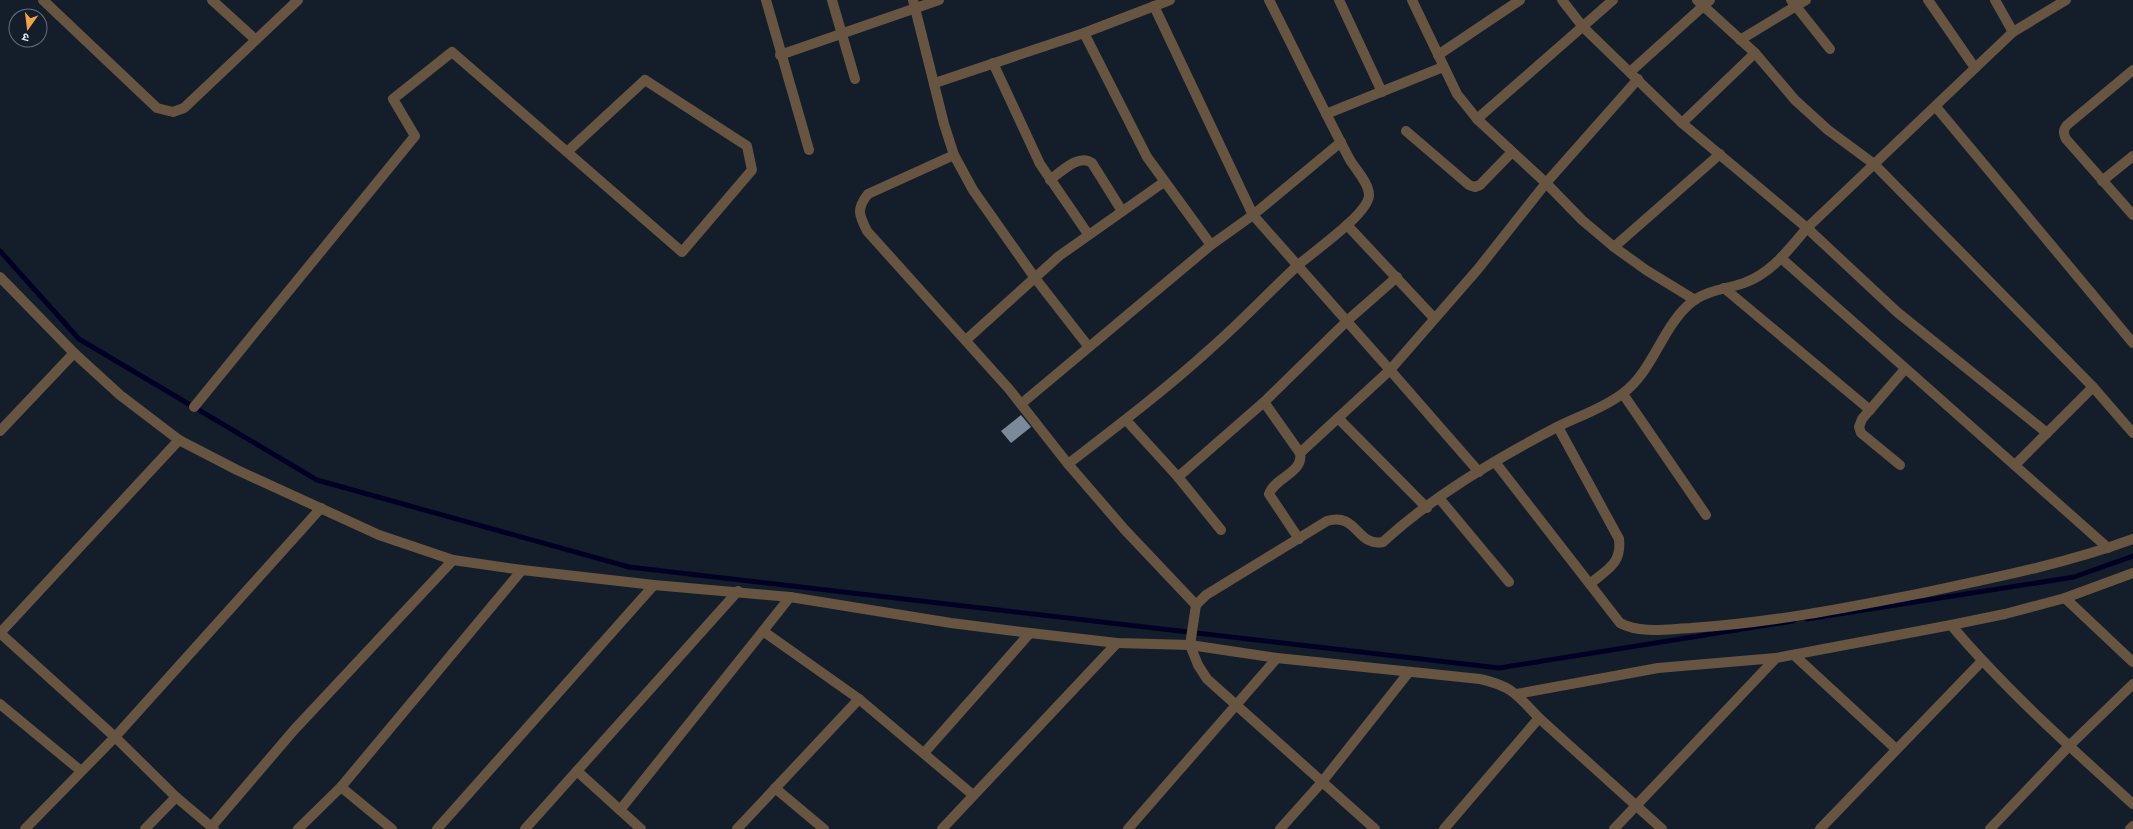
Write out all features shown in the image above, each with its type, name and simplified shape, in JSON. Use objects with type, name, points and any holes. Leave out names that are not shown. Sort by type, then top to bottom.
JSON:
[{"type":"street","points":[[43,0],[157,108],[172,112],[184,108],[298,0]]},
{"type":"street","points":[[212,0],[256,40]]},
{"type":"street","points":[[766,0],[780,55],[809,150]]},
{"type":"street","points":[[832,0],[855,80]]},
{"type":"street","points":[[780,55],[842,34],[914,4],[939,0]]},
{"type":"street","points":[[935,83],[1084,33],[1170,0]]},
{"type":"street","points":[[1068,464],[1126,420],[1211,349],[1297,266],[1347,225],[1366,206],[1369,196],[1367,185],[1326,114],[1269,0]]},
{"type":"street","points":[[1339,0],[1382,92]]},
{"type":"street","points":[[1412,0],[1457,94],[1477,118],[1546,183],[1582,220],[1614,247],[1646,270],[1695,300]]},
{"type":"street","points":[[1438,55],[1520,0]]},
{"type":"street","points":[[1562,0],[1583,27],[1682,123],[1807,228],[1897,312],[2047,433]]},
{"type":"street","points":[[1477,118],[1613,0]]},
{"type":"street","points":[[1740,40],[1794,3],[1806,0]]},
{"type":"street","points":[[1928,0],[1975,68]]},
{"type":"street","points":[[1995,0],[2013,32]]},
{"type":"street","points":[[1375,829],[1235,706],[1207,679],[1198,665],[1190,646],[1195,609],[1206,595],[1327,521],[1337,518],[1347,521],[1365,538],[1375,544],[1383,542],[1439,498],[1494,462],[1623,394],[1641,374],[1679,313],[1695,300],[1724,288],[1745,282],[1765,272],[1781,258],[1807,228],[2013,32],[2066,0]]},
{"type":"street","points":[[1630,72],[1703,2],[1740,40],[1755,53],[1795,100],[1828,130],[1874,164],[2093,387],[2133,433]]},
{"type":"street","points":[[1794,3],[1830,49]]},
{"type":"street","points":[[914,4],[935,83],[944,124],[954,155],[973,190],[1035,278],[1088,346]]},
{"type":"street","points":[[1154,6],[1253,215],[1297,266],[1348,320],[1479,472]]},
{"type":"street","points":[[1084,33],[1140,144],[1164,182],[1211,245]]},
{"type":"street","points":[[194,407],[415,136],[394,99],[452,52],[567,152],[682,252],[752,170],[747,146],[645,80],[567,152]]},
{"type":"street","points":[[1682,123],[1755,53]]},
{"type":"street","points":[[993,63],[1025,134],[1050,180],[1088,234]]},
{"type":"street","points":[[1326,114],[1443,66]]},
{"type":"street","points":[[2133,70],[2064,128],[2066,140],[2133,215]]},
{"type":"street","points":[[1300,453],[1390,370],[1478,269],[1546,183],[1638,79]]},
{"type":"street","points":[[1936,106],[2133,343]]},
{"type":"street","points":[[1406,131],[1469,185],[1475,187],[1480,185],[1512,152]]},
{"type":"street","points":[[1021,404],[1088,346],[1211,245],[1253,215],[1341,142]]},
{"type":"street","points":[[1614,247],[1720,154]]},
{"type":"street","points":[[954,155],[868,194],[860,204],[860,216],[867,231],[966,340],[1021,404],[1068,464],[1195,609]]},
{"type":"street","points":[[2102,181],[2133,156]]},
{"type":"street","points":[[1050,180],[1079,160],[1087,159],[1092,163],[1122,211]]},
{"type":"street","points":[[966,340],[1035,278],[1088,234],[1164,182]]},
{"type":"street","points":[[1347,225],[1434,318]]},
{"type":"street","points":[[1781,258],[2108,548]]},
{"type":"street","points":[[1178,477],[1264,402],[1348,320],[1397,277]]},
{"type":"street","points":[[0,278],[74,353],[120,395],[179,440],[237,470],[379,536],[453,560],[522,570],[654,585],[738,591],[790,597],[951,623],[1117,643],[1190,646],[1277,658],[1480,679],[1501,684],[1517,694],[1539,718],[1662,829]]},
{"type":"street","points":[[1724,288],[1870,410]]},
{"type":"street","points":[[0,431],[74,353]]},
{"type":"street","points":[[1900,465],[1860,433],[1859,427],[1862,419],[1905,369]]},
{"type":"street","points":[[2015,465],[2093,387]]},
{"type":"street","points":[[1623,394],[1706,515]]},
{"type":"street","points":[[1264,402],[1300,453],[1301,460],[1298,466],[1272,487],[1269,494],[1299,538]]},
{"type":"street","points":[[1338,418],[1427,508]]},
{"type":"street","points":[[1126,420],[1178,477],[1221,530]]},
{"type":"street","points":[[1558,427],[1619,538],[1620,551],[1614,562],[1590,584]]},
{"type":"street","points":[[179,440],[0,633],[115,737],[176,797],[213,828],[294,730],[453,560]]},
{"type":"street","points":[[1494,462],[1620,623],[1631,629],[1648,630],[1739,625],[1846,608],[2030,570],[2108,548],[2133,539]]},
{"type":"street","points":[[1439,498],[1509,582]]},
{"type":"street","points":[[25,829],[115,737],[321,508]]},
{"type":"street","points":[[298,829],[341,786],[522,570]]},
{"type":"street","points":[[1517,694],[1658,668],[1776,658],[1950,625],[2005,614],[2065,598],[2133,573]]},
{"type":"street","points":[[437,829],[654,585]]},
{"type":"street","points":[[525,829],[738,591]]},
{"type":"street","points":[[620,810],[790,597]]},
{"type":"street","points":[[2065,598],[2133,662]]},
{"type":"street","points":[[1950,625],[1982,661],[2069,746],[2133,804]]},
{"type":"street","points":[[764,631],[859,699],[973,795]]},
{"type":"street","points":[[924,753],[1030,633]]},
{"type":"street","points":[[942,829],[1117,643]]},
{"type":"street","points":[[1794,655],[1896,749]]},
{"type":"street","points":[[1128,829],[1277,658]]},
{"type":"street","points":[[1614,829],[1776,658]]},
{"type":"street","points":[[1820,829],[1982,661]]},
{"type":"street","points":[[1280,829],[1322,782],[1410,672]]},
{"type":"street","points":[[1990,829],[2069,746],[2133,684]]},
{"type":"street","points":[[737,829],[859,699]]},
{"type":"street","points":[[0,704],[81,771]]},
{"type":"street","points":[[1444,829],[1539,718]]},
{"type":"street","points":[[577,771],[641,829]]},
{"type":"street","points":[[341,786],[392,829]]},
{"type":"street","points":[[775,788],[824,829]]},
{"type":"street","points":[[145,829],[176,797]]},
{"type":"street","points":[[2130,829],[2133,826]]},
{"type":"building","points":[[1021,415],[1031,427],[1011,443],[1001,431]]},
{"type":"waterway","points":[[0,251],[79,339],[317,480],[629,567],[1499,668],[1793,621]]},
{"type":"waterway","points":[[1807,619],[2074,577],[2133,556]]}]
